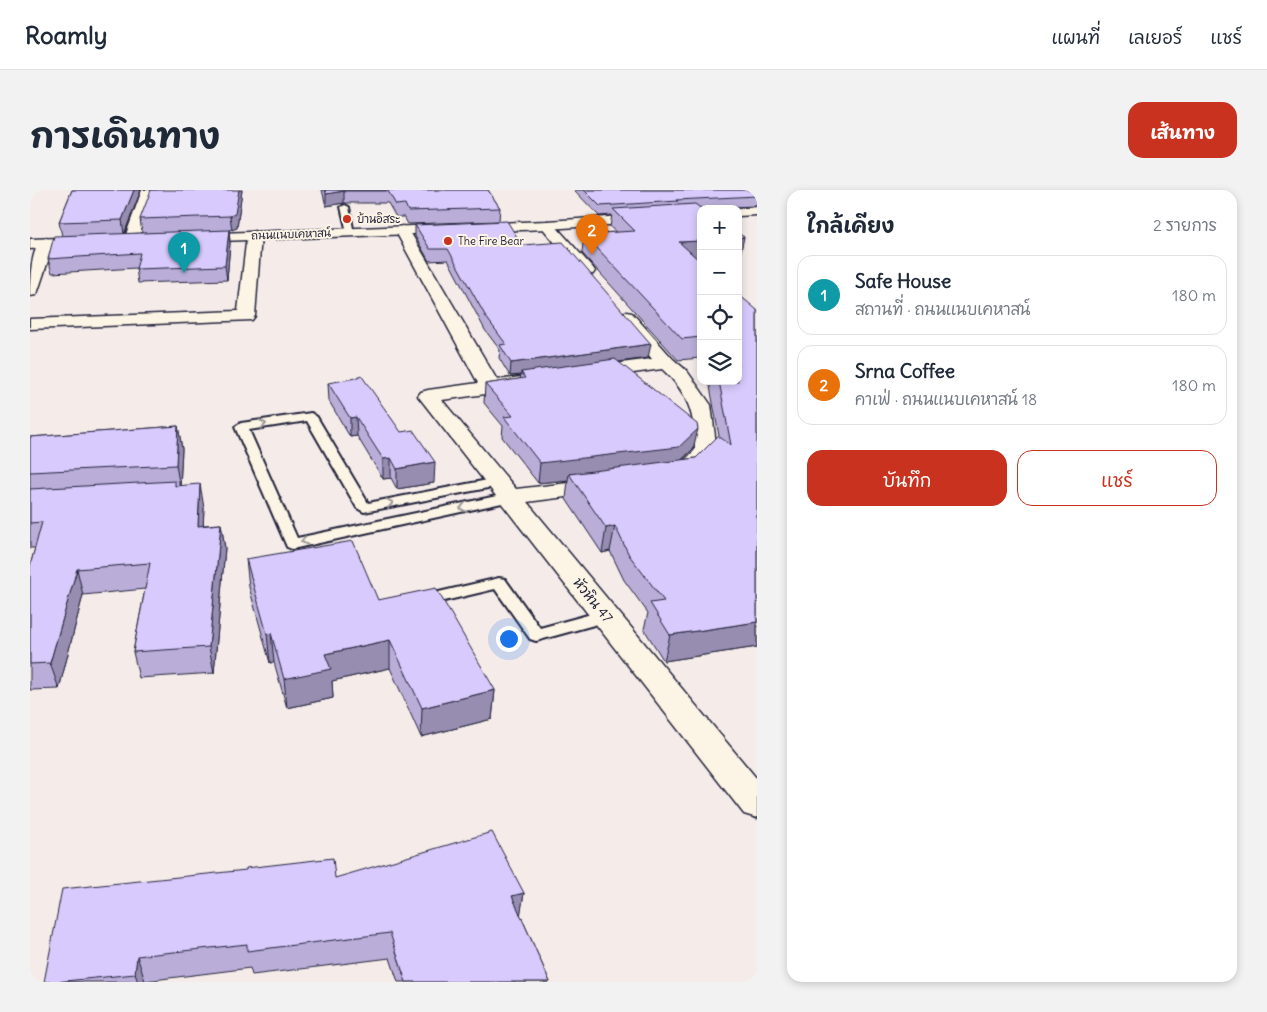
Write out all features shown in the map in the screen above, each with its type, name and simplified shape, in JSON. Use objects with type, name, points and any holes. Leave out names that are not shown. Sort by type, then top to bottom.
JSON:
[{"type":"street","points":[[130,240],[149,190]]},
{"type":"street","points":[[742,212],[757,211]]},
{"type":"street","name":"ถนนแนบเคหาสน์","points":[[174,238],[547,225],[697,215]]},
{"type":"street","points":[[547,225],[599,286]]},
{"type":"street","points":[[402,230],[491,388],[540,381]]},
{"type":"street","points":[[30,324],[246,316],[254,235]]},
{"type":"street","points":[[30,290],[38,243],[148,239]]},
{"type":"street","points":[[618,308],[680,375],[701,405],[706,436],[706,452],[682,475],[664,478]]},
{"type":"street","points":[[569,376],[666,362]]},
{"type":"street","name":"หัวหิน 47","points":[[491,388],[428,396],[757,804]]},
{"type":"street","points":[[504,490],[626,483]]},
{"type":"lane","points":[[345,207],[351,232]]},
{"type":"lane","points":[[375,526],[311,417],[241,427],[292,544],[375,526],[504,490]]},
{"type":"lane","points":[[364,508],[504,490]]},
{"type":"lane","points":[[404,605],[499,583],[536,635],[606,616]]},
{"type":"building","points":[[72,190],[134,190],[122,220],[59,222]]},
{"type":"building","points":[[151,190],[239,190],[235,214],[230,216],[140,219]]},
{"type":"building","points":[[325,190],[488,190],[500,208],[408,211],[405,204],[396,205],[388,191],[344,191],[326,194]]},
{"type":"building","points":[[584,190],[757,190],[757,196],[600,206]]},
{"type":"building","points":[[695,204],[697,205],[697,241],[679,242],[697,258],[697,337],[682,339],[584,234],[635,231],[613,209]]},
{"type":"building","points":[[507,221],[522,245],[563,242],[651,344],[511,363],[500,345],[506,344],[486,317],[448,249],[430,249],[415,225]]},
{"type":"building","points":[[229,230],[225,266],[136,269],[140,253],[48,259],[54,236]]},
{"type":"building","points":[[742,297],[757,310],[757,622],[670,635],[650,603],[664,601],[629,555],[615,526],[606,528],[569,474],[696,458],[718,436],[731,445],[720,385],[742,385]]},
{"type":"building","points":[[615,359],[697,424],[698,429],[679,447],[540,463],[504,417],[513,416],[485,384],[525,378],[521,372]]},
{"type":"building","points":[[361,375],[401,432],[413,430],[435,462],[397,469],[391,458],[383,459],[356,417],[350,418],[328,383],[356,378]]},
{"type":"building","points":[[178,426],[176,465],[30,472],[30,437]]},
{"type":"building","points":[[175,481],[175,486],[200,484],[198,526],[221,524],[209,647],[133,652],[150,563],[77,569],[50,663],[30,664],[30,566],[42,522],[30,523],[30,489]]},
{"type":"building","points":[[353,541],[378,600],[436,588],[495,690],[422,708],[390,640],[325,654],[331,669],[284,679],[271,633],[267,634],[246,559]]},
{"type":"building","points":[[492,832],[524,893],[512,896],[550,982],[406,982],[390,933],[247,951],[247,944],[137,956],[135,974],[44,982],[62,889],[246,870],[246,868],[333,858],[335,878]]},
{"type":"place","name":"บ้านอิสระ","points":[[347,219]]},
{"type":"place","name":"The Fire Bear","points":[[448,241]]},
{"type":"place","name":"Srna Coffee","points":[[592,255]]},
{"type":"place","name":"Safe House","points":[[184,273]]}]
